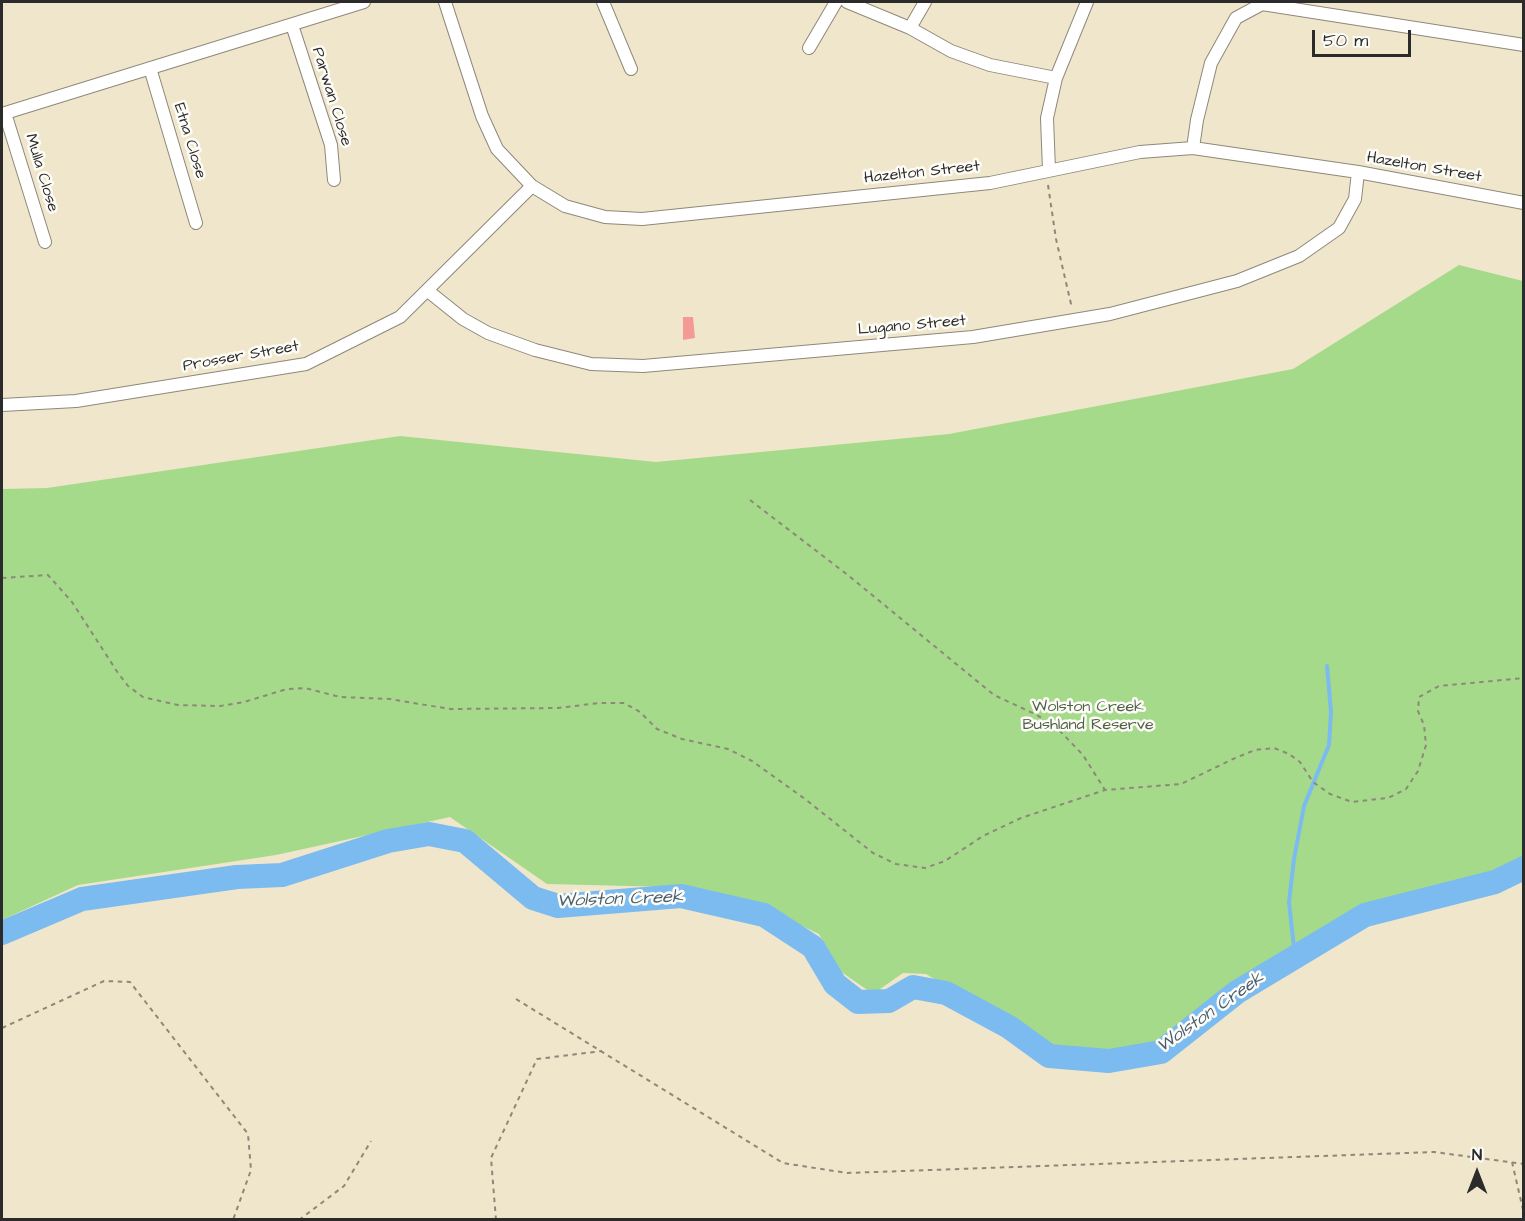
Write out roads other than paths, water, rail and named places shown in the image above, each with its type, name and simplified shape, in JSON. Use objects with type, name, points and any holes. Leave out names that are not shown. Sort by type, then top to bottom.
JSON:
[{"type":"street","points":[[3,114],[364,2]]},
{"type":"street","name":"Hazelton Street","points":[[444,2],[482,116],[498,149],[532,186],[565,206],[605,217],[642,219],[990,183],[1140,152],[1193,148],[1358,172],[1524,202]]},
{"type":"street","points":[[603,2],[631,69]]},
{"type":"street","points":[[808,48],[836,2]]},
{"type":"street","points":[[847,2],[910,28],[961,55],[990,65],[1056,78]]},
{"type":"street","points":[[910,28],[925,2]]},
{"type":"street","points":[[1048,170],[1047,118],[1056,78],[1087,2]]},
{"type":"street","points":[[1193,148],[1197,120],[1211,63],[1236,18],[1262,4],[1524,45]]},
{"type":"street","name":"Parwan Close","points":[[292,25],[331,145],[334,180]]},
{"type":"street","name":"Etna Close","points":[[150,68],[196,223]]},
{"type":"street","name":"Mulla Close","points":[[3,114],[45,242]]},
{"type":"street","name":"Lugano Street","points":[[428,291],[463,319],[488,333],[535,350],[591,364],[643,366],[973,337],[1110,314],[1236,282],[1299,256],[1340,228],[1355,199],[1358,172]]},
{"type":"street","name":"Prosser Street","points":[[2,405],[76,401],[306,364],[400,317],[532,186]]},
{"type":"waterway","points":[[1295,957],[1289,902],[1304,806],[1329,745],[1331,712],[1327,666]]},
{"type":"waterway","name":"Wolston Creek","points":[[2,933],[82,899],[237,877],[282,875],[388,841],[429,834],[465,841],[533,898],[558,906],[681,896],[764,915],[813,947],[835,984],[858,1002],[889,1001],[913,987],[946,993],[1009,1027],[1049,1056],[1109,1061],[1161,1052],[1237,992],[1365,915],[1495,882],[1524,868]]},
{"type":"park label","name":"Wolston Creek Bushland Reserve","points":[[1088,717]]}]
